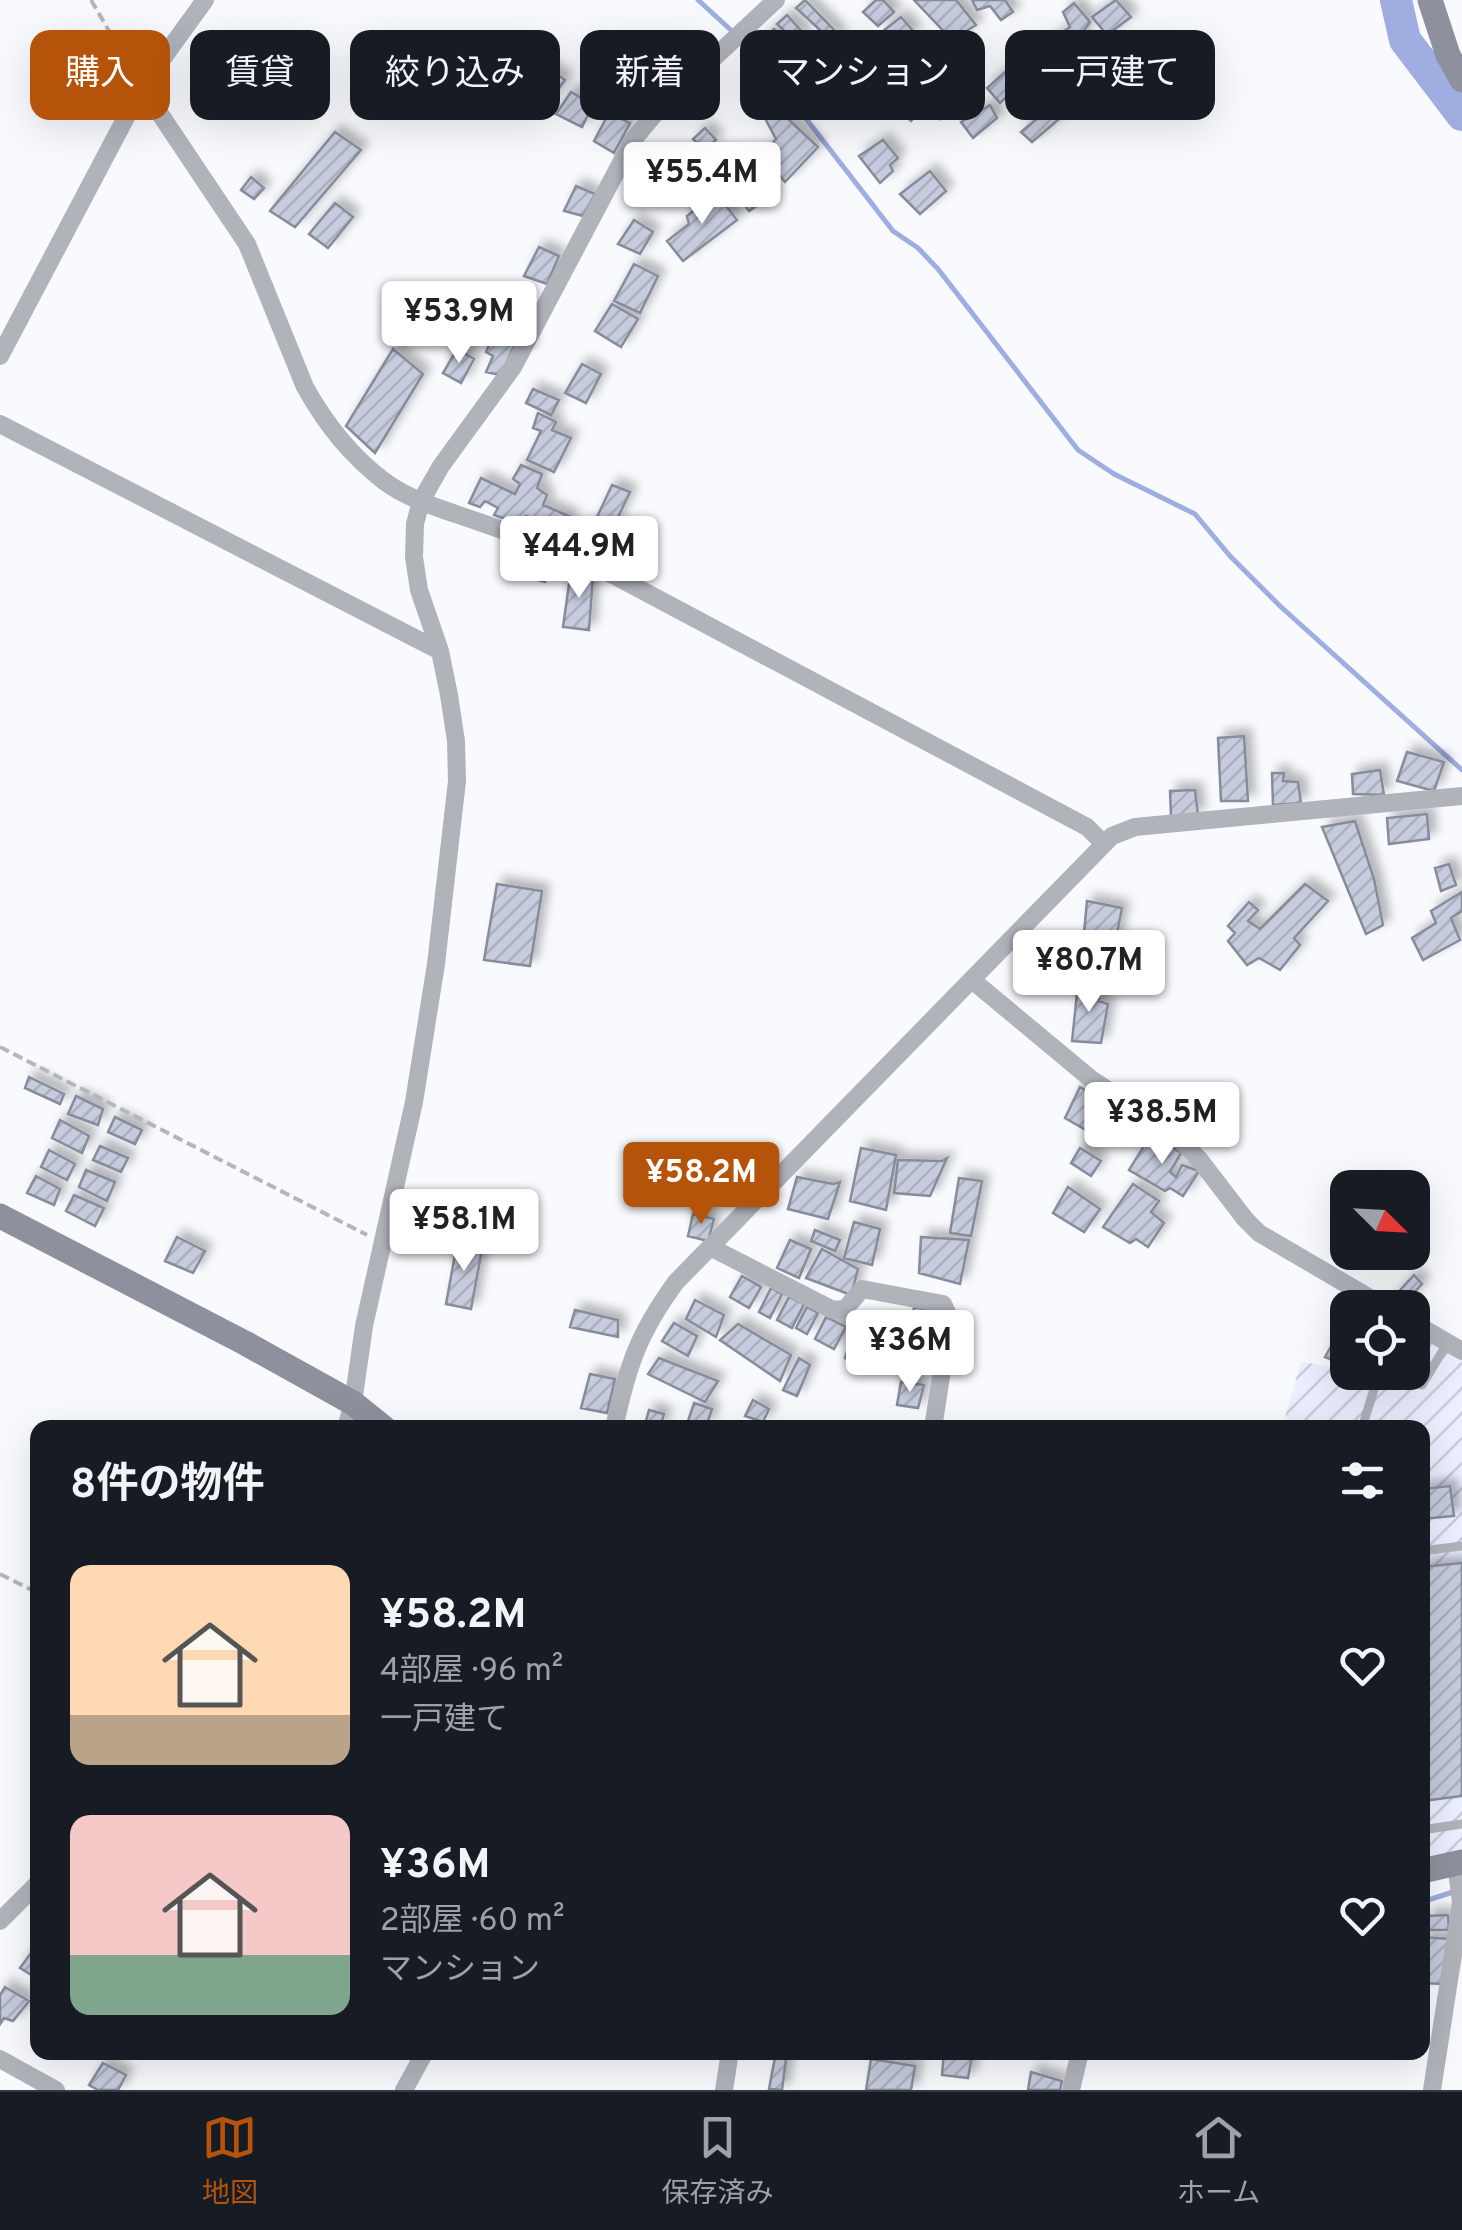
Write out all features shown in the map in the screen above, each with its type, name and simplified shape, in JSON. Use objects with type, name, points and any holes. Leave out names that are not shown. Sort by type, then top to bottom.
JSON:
[{"type":"street","points":[[170,50],[206,0]]},
{"type":"street","points":[[0,1216],[350,1415],[364,1326],[414,1102],[436,964],[457,781],[456,741],[440,651],[419,590],[414,558],[420,501],[512,366],[633,140],[659,109],[776,0]]},
{"type":"street","points":[[1430,0],[1448,55],[1462,80]]},
{"type":"street","points":[[0,356],[125,120]]},
{"type":"street","points":[[164,120],[247,244],[318,410],[361,461],[384,481],[420,501],[568,554],[618,577],[1087,827],[1103,843]]},
{"type":"street","points":[[0,424],[440,651]]},
{"type":"street","points":[[616,1420],[633,1351],[676,1282],[1103,843],[1121,830],[1135,827],[1462,796]]},
{"type":"street","points":[[972,980],[1091,1079],[1172,1132],[1259,1233],[1356,1290]]},
{"type":"street","points":[[710,1247],[833,1310],[846,1309],[862,1288],[943,1304],[950,1319],[934,1420]]},
{"type":"street","points":[[1430,1332],[1455,1346]]},
{"type":"street","points":[[1430,1872],[1459,1876],[1432,2090]]},
{"type":"street","points":[[0,1921],[30,1891]]},
{"type":"street","points":[[0,2059],[56,2090]]},
{"type":"street","points":[[404,2090],[421,2060]]},
{"type":"street","points":[[724,2090],[729,2060]]},
{"type":"street","points":[[1070,2090],[1078,2060]]},
{"type":"lane","points":[[1364,1420],[1379,1372],[1422,1385],[1455,1346]]},
{"type":"lane","points":[[1430,1550],[1462,1546]]},
{"type":"lane","points":[[1430,1829],[1462,1824]]},
{"type":"path","points":[[91,0],[108,30]]},
{"type":"path","points":[[0,1047],[384,1244]]},
{"type":"path","points":[[0,1574],[30,1589]]},
{"type":"shaded area","points":[[1430,1341],[1462,1358],[1462,1850],[1430,1857],[1430,1420],[1284,1420],[1301,1362],[1330,1366],[1330,1390],[1430,1390]]},
{"type":"building","points":[[805,0],[834,30],[820,30],[796,8]]},
{"type":"building","points":[[876,0],[883,0],[894,12],[878,26],[863,12]]},
{"type":"building","points":[[914,0],[956,0],[976,25],[968,30],[942,30]]},
{"type":"building","points":[[972,0],[1005,0],[1013,12],[1001,20],[990,6],[977,10]]},
{"type":"building","points":[[1116,0],[1131,17],[1114,30],[1103,30],[1092,17]]},
{"type":"building","points":[[1074,3],[1090,22],[1084,30],[1066,30],[1070,27],[1063,12]]},
{"type":"building","points":[[787,15],[800,30],[783,30],[777,24]]},
{"type":"building","points":[[901,17],[912,30],[884,30]]},
{"type":"building","points":[[1005,72],[1005,98],[1000,103],[987,88]]},
{"type":"building","points":[[571,92],[580,97],[580,120],[586,120],[582,127],[560,116],[560,108]]},
{"type":"building","points":[[990,105],[997,118],[973,138],[961,122],[985,120],[985,108]]},
{"type":"building","points":[[605,120],[630,123],[614,153],[594,141]]},
{"type":"building","points":[[766,120],[789,120],[818,147],[785,182],[762,155],[776,139]]},
{"type":"building","points":[[1035,120],[1058,120],[1032,142],[1021,132]]},
{"type":"building","points":[[705,128],[716,140],[704,150],[693,139]]},
{"type":"building","points":[[335,132],[361,150],[295,227],[270,211]]},
{"type":"building","points":[[883,140],[898,158],[890,165],[893,171],[880,183],[859,156]]},
{"type":"building","points":[[930,171],[946,191],[920,214],[900,194]]},
{"type":"building","points":[[754,172],[773,195],[749,211],[733,189]]},
{"type":"building","points":[[251,177],[264,188],[254,199],[241,190]]},
{"type":"building","points":[[576,186],[595,194],[583,216],[564,211]]},
{"type":"building","points":[[716,193],[737,220],[683,261],[667,241],[689,224],[687,216]]},
{"type":"building","points":[[335,203],[353,217],[328,248],[309,234]]},
{"type":"building","points":[[634,220],[653,232],[640,254],[618,244]]},
{"type":"building","points":[[539,247],[559,256],[547,284],[524,276]]},
{"type":"building","points":[[634,264],[658,276],[640,313],[614,301]]},
{"type":"building","points":[[612,304],[638,319],[621,347],[595,331]]},
{"type":"building","points":[[500,318],[522,328],[501,375],[486,372],[493,356],[486,352]]},
{"type":"building","points":[[393,349],[423,374],[375,453],[346,426]]},
{"type":"building","points":[[457,349],[474,359],[461,383],[443,373]]},
{"type":"building","points":[[582,364],[601,374],[586,403],[565,393]]},
{"type":"building","points":[[533,389],[559,400],[551,415],[526,403]]},
{"type":"building","points":[[538,413],[556,422],[552,430],[571,438],[554,472],[527,460],[541,431],[533,428]]},
{"type":"building","points":[[521,465],[542,474],[537,488],[547,495],[543,505],[571,517],[560,544],[533,533],[537,520],[526,516],[519,524],[494,515],[498,508],[485,501],[480,507],[469,503],[481,478],[515,494],[520,484],[513,479]]},
{"type":"building","points":[[612,485],[630,492],[598,559],[581,551]]},
{"type":"building","points":[[530,551],[548,555],[545,582],[523,576]]},
{"type":"building","points":[[571,570],[593,576],[589,630],[563,627]]},
{"type":"building","points":[[1244,736],[1248,801],[1221,801],[1218,738]]},
{"type":"building","points":[[1407,752],[1444,762],[1434,791],[1397,781]]},
{"type":"building","points":[[1380,770],[1384,795],[1353,794],[1352,774]]},
{"type":"building","points":[[1272,773],[1284,773],[1283,781],[1298,782],[1301,803],[1273,805]]},
{"type":"building","points":[[1195,790],[1198,815],[1171,817],[1170,791]]},
{"type":"building","points":[[1427,814],[1429,839],[1389,844],[1387,818]]},
{"type":"building","points":[[1355,821],[1374,879],[1383,925],[1366,934],[1322,827]]},
{"type":"building","points":[[1449,864],[1456,885],[1441,891],[1435,868]]},
{"type":"building","points":[[497,884],[542,891],[530,966],[484,960]]},
{"type":"building","points":[[1305,884],[1328,901],[1294,938],[1300,945],[1280,970],[1259,958],[1247,965],[1228,941],[1235,933],[1228,926],[1249,902],[1258,910],[1248,921],[1260,929]]},
{"type":"building","points":[[1462,892],[1462,911],[1451,918],[1460,940],[1423,960],[1412,938],[1436,923],[1431,911]]},
{"type":"building","points":[[1087,901],[1122,908],[1112,959],[1082,954]]},
{"type":"building","points":[[1078,984],[1100,986],[1099,1001],[1108,1004],[1101,1043],[1072,1041]]},
{"type":"building","points":[[29,1077],[64,1094],[60,1104],[25,1088]]},
{"type":"building","points":[[1080,1087],[1126,1114],[1112,1145],[1065,1118]]},
{"type":"building","points":[[76,1096],[103,1109],[98,1125],[68,1114]]},
{"type":"building","points":[[115,1117],[142,1130],[135,1144],[108,1132]]},
{"type":"building","points":[[60,1120],[89,1136],[82,1153],[52,1138]]},
{"type":"building","points":[[1152,1133],[1181,1153],[1170,1172],[1176,1177],[1182,1165],[1199,1171],[1183,1196],[1170,1188],[1165,1191],[1129,1170]]},
{"type":"building","points":[[100,1146],[128,1158],[121,1172],[93,1160]]},
{"type":"building","points":[[861,1148],[896,1155],[886,1210],[850,1201]]},
{"type":"building","points":[[1080,1148],[1101,1161],[1091,1176],[1071,1163]]},
{"type":"building","points":[[49,1150],[75,1164],[67,1180],[41,1167]]},
{"type":"building","points":[[947,1158],[930,1196],[894,1193],[898,1160]]},
{"type":"building","points":[[86,1170],[115,1182],[107,1201],[79,1187]]},
{"type":"building","points":[[36,1176],[60,1189],[54,1205],[27,1193]]},
{"type":"building","points":[[797,1177],[840,1182],[828,1219],[788,1209]]},
{"type":"building","points":[[959,1178],[982,1181],[971,1236],[950,1233]]},
{"type":"building","points":[[1133,1184],[1159,1201],[1151,1212],[1164,1223],[1148,1247],[1136,1239],[1130,1243],[1103,1227]]},
{"type":"building","points":[[1068,1187],[1100,1209],[1084,1232],[1053,1213]]},
{"type":"building","points":[[74,1195],[104,1208],[95,1226],[66,1211]]},
{"type":"building","points":[[693,1214],[714,1219],[708,1241],[688,1236]]},
{"type":"building","points":[[854,1222],[880,1229],[872,1265],[844,1258]]},
{"type":"building","points":[[815,1230],[840,1240],[835,1251],[811,1241]]},
{"type":"building","points":[[177,1237],[205,1251],[193,1273],[165,1261]]},
{"type":"building","points":[[921,1237],[969,1240],[960,1284],[919,1273]]},
{"type":"building","points":[[458,1238],[483,1244],[471,1309],[446,1304]]},
{"type":"building","points":[[790,1240],[811,1249],[799,1278],[777,1268]]},
{"type":"building","points":[[822,1249],[858,1269],[851,1295],[806,1278]]},
{"type":"building","points":[[1414,1275],[1422,1284],[1416,1290],[1400,1290]]},
{"type":"building","points":[[742,1276],[761,1287],[749,1308],[730,1297]]},
{"type":"building","points":[[771,1288],[782,1294],[770,1318],[759,1312]]},
{"type":"building","points":[[789,1297],[804,1304],[792,1328],[777,1320]]},
{"type":"building","points":[[695,1300],[724,1315],[716,1337],[686,1319]]},
{"type":"building","points":[[807,1307],[818,1313],[807,1334],[796,1328]]},
{"type":"building","points":[[914,1307],[939,1312],[936,1342],[910,1338]]},
{"type":"building","points":[[575,1310],[618,1320],[618,1337],[570,1327]]},
{"type":"building","points":[[826,1317],[846,1327],[834,1349],[815,1339]]},
{"type":"building","points":[[674,1323],[697,1336],[688,1356],[662,1341]]},
{"type":"building","points":[[738,1324],[791,1355],[780,1381],[720,1340]]},
{"type":"building","points":[[854,1326],[883,1331],[868,1369],[845,1358]]},
{"type":"building","points":[[921,1349],[937,1352],[935,1373],[918,1372]]},
{"type":"building","points":[[659,1358],[718,1381],[705,1402],[648,1374]]},
{"type":"building","points":[[799,1358],[810,1365],[797,1396],[783,1390]]},
{"type":"building","points":[[590,1374],[615,1379],[607,1413],[581,1408]]},
{"type":"building","points":[[901,1382],[924,1385],[918,1408],[897,1405]]},
{"type":"building","points":[[753,1400],[769,1409],[764,1420],[745,1416]]},
{"type":"building","points":[[694,1403],[712,1409],[708,1420],[688,1420]]},
{"type":"building","points":[[649,1410],[664,1414],[662,1420],[646,1420]]},
{"type":"building","points":[[1450,1486],[1454,1516],[1430,1518],[1430,1488]]},
{"type":"building","points":[[1462,1563],[1462,1796],[1430,1800],[1430,1566]]},
{"type":"building","points":[[1448,1915],[1449,1930],[1430,1930],[1430,1916]]},
{"type":"building","points":[[1430,1938],[1450,1939],[1443,1984],[1430,1983]]},
{"type":"building","points":[[30,1954],[30,1974],[20,1968]]},
{"type":"building","points":[[5,1987],[29,2001],[13,2021],[4,2018],[0,2024],[0,1995]]},
{"type":"building","points":[[774,2060],[786,2060],[782,2090],[769,2089]]},
{"type":"building","points":[[871,2060],[915,2066],[911,2090],[866,2090]]},
{"type":"building","points":[[943,2060],[971,2060],[968,2078],[942,2075]]},
{"type":"building","points":[[103,2063],[126,2075],[118,2090],[98,2090],[89,2085]]},
{"type":"building","points":[[1031,2072],[1062,2081],[1060,2090],[1028,2090]]},
{"type":"waterway","points":[[698,0],[733,32]]},
{"type":"waterway","points":[[1396,0],[1405,40],[1462,115]]},
{"type":"waterway","points":[[807,120],[893,231],[918,248],[938,269],[1078,450],[1114,474],[1195,514],[1280,606],[1462,770]]},
{"type":"waterway","points":[[1430,1899],[1453,1892]]}]
